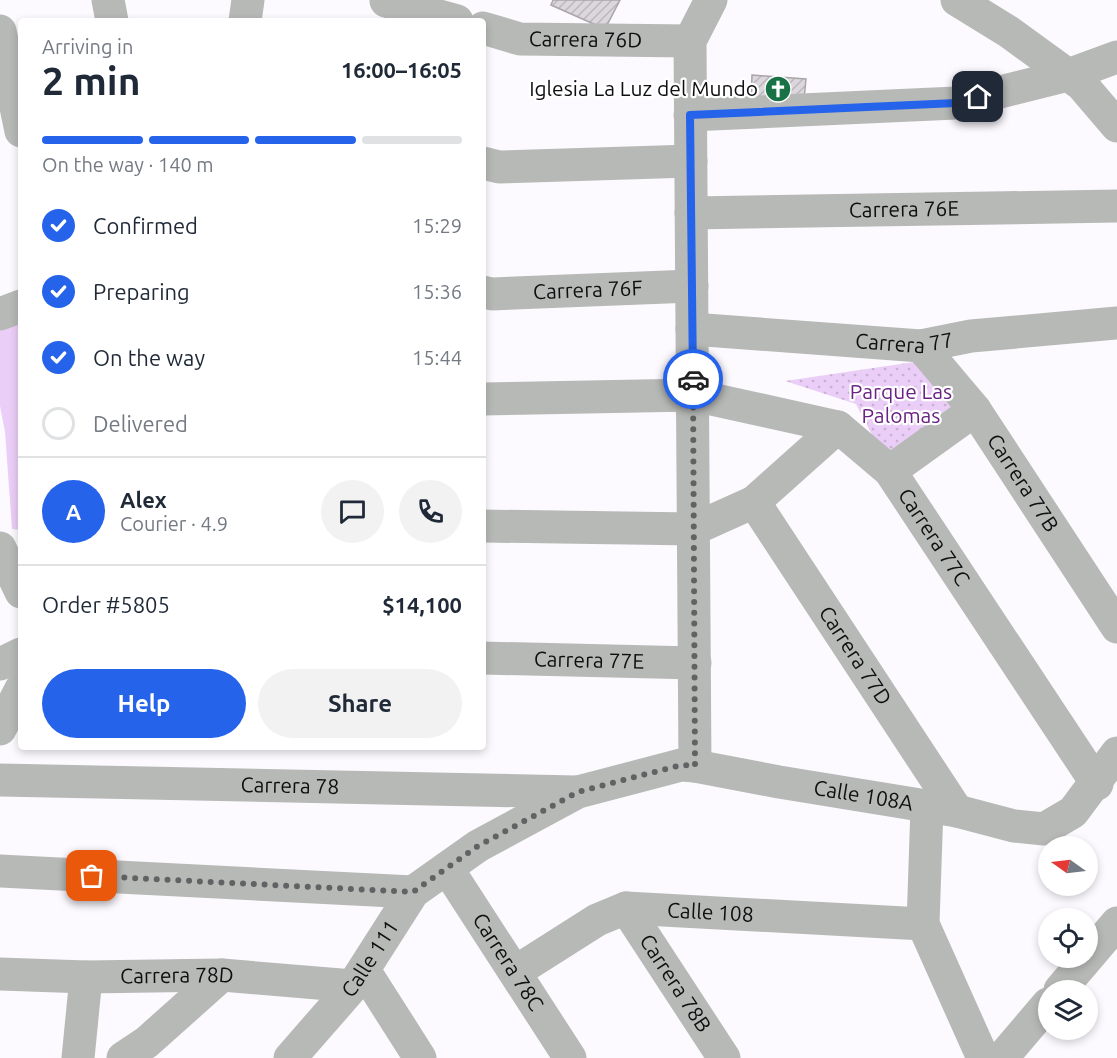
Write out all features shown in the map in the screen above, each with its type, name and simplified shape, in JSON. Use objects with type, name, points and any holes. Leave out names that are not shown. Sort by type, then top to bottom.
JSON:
[{"type":"street","points":[[108,0],[111,18]]},
{"type":"street","points":[[245,18],[248,0]]},
{"type":"street","points":[[695,766],[690,41],[711,0]]},
{"type":"street","points":[[957,0],[1009,32],[1082,85],[1117,126]]},
{"type":"street","points":[[384,7],[441,18]]},
{"type":"street","name":"Carrera 76D","points":[[486,29],[520,39],[690,41]]},
{"type":"street","points":[[0,32],[18,117]]},
{"type":"street","points":[[690,115],[956,103],[1068,75],[1117,57]]},
{"type":"street","points":[[486,164],[499,167],[691,161]]},
{"type":"street","name":"Carrera 76E","points":[[691,213],[1117,206]]},
{"type":"street","name":"Carrera 76F","points":[[486,293],[692,286]]},
{"type":"street","points":[[0,314],[18,307]]},
{"type":"street","name":"Carrera 77","points":[[692,328],[921,346],[971,336],[1117,323]]},
{"type":"street","name":"Carrera 77B","points":[[921,346],[975,410],[1117,627]]},
{"type":"street","points":[[486,399],[693,395]]},
{"type":"street","name":"Carrera 77C","points":[[693,395],[838,427],[890,471],[1096,784]]},
{"type":"street","points":[[890,471],[975,410]]},
{"type":"street","points":[[486,526],[694,529],[754,501],[838,427]]},
{"type":"street","name":"Carrera 77D","points":[[754,501],[942,809]]},
{"type":"street","points":[[0,548],[18,586]]},
{"type":"street","points":[[0,664],[18,655]]},
{"type":"street","name":"Carrera 77E","points":[[486,658],[695,663]]},
{"type":"street","points":[[0,729],[18,695]]},
{"type":"street","name":"Calle 108A","points":[[578,792],[681,765],[695,766],[942,809],[1014,826],[1044,829],[1073,812],[1117,753]]},
{"type":"street","name":"Carrera 78","points":[[0,780],[578,792]]},
{"type":"street","name":"Calle 111","points":[[290,1058],[358,978],[413,892],[478,846],[578,792]]},
{"type":"street","points":[[942,809],[923,924],[983,1058]]},
{"type":"street","name":"Carrera 78C","points":[[447,868],[570,1058]]},
{"type":"street","points":[[0,872],[413,892]]},
{"type":"street","name":"Calle 108","points":[[514,972],[597,920],[626,909],[923,924]]},
{"type":"street","name":"Carrera 78B","points":[[626,909],[724,1058]]},
{"type":"street","points":[[1069,980],[1117,923]]},
{"type":"street","name":"Carrera 78D","points":[[0,974],[86,977],[222,975],[358,978]]},
{"type":"street","points":[[123,1058],[147,1042],[222,975]]},
{"type":"street","points":[[78,1058],[86,977]]},
{"type":"street","points":[[358,978],[420,1058]]},
{"type":"street","points":[[1002,1058],[1038,1016]]},
{"type":"green space","points":[[18,322],[18,530],[12,529],[5,432],[0,406],[0,326]]},
{"type":"green space","name":"Parque Las Palomas","points":[[914,362],[963,405],[888,466],[856,404],[785,381]]},
{"type":"building","points":[[553,0],[620,0],[605,29],[551,5]]},
{"type":"building","name":"Iglesia La Luz del Mundo","points":[[752,75],[806,79],[804,99],[751,99]]},
{"type":"way so far","points":[[92,876],[413,892],[478,846],[578,792],[681,765],[695,766],[693,379]]},
{"type":"place","name":"Iglesia La Luz del Mundo","points":[[778,89]]},
{"type":"route","points":[[693,379],[690,115],[956,103],[978,97]]}]
